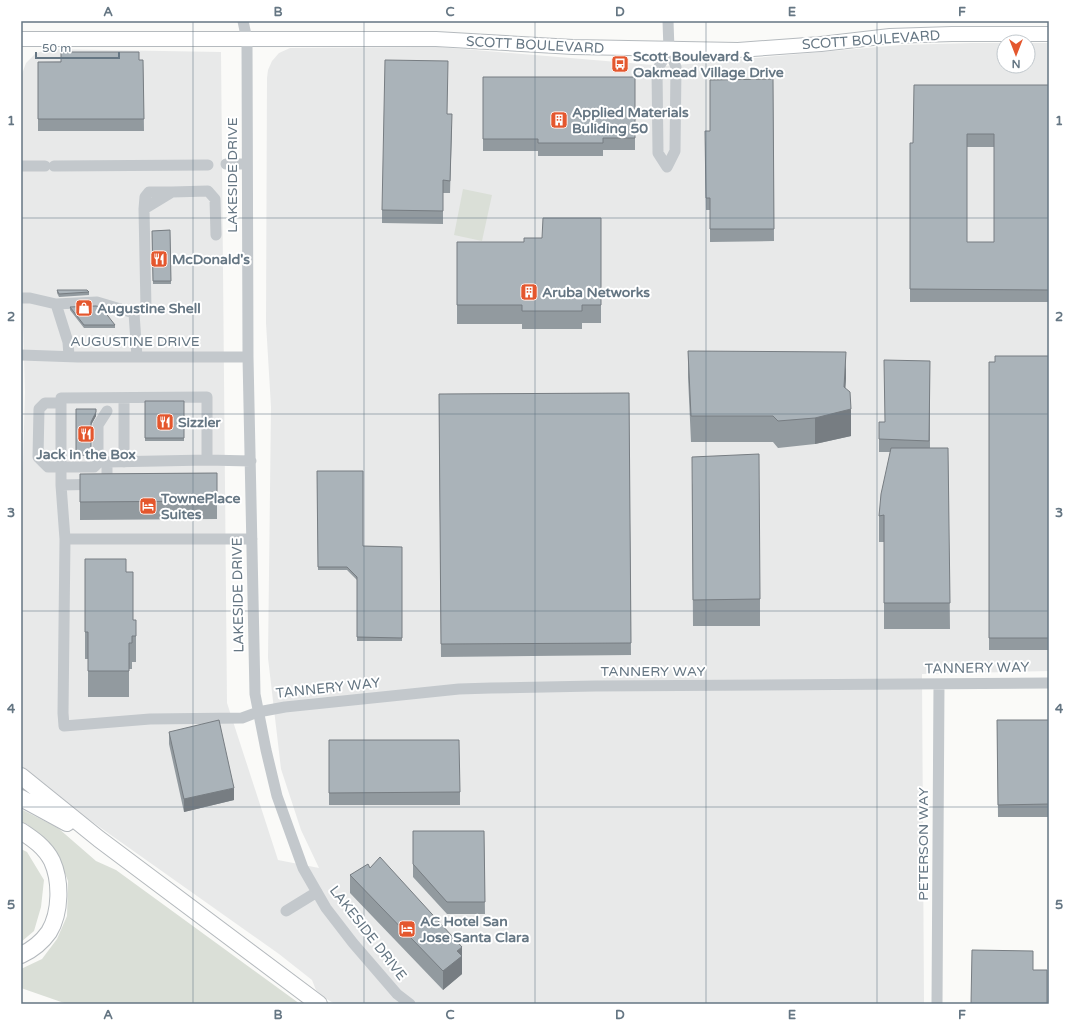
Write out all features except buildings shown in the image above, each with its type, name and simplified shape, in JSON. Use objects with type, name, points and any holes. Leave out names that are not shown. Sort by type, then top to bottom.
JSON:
[{"type":"highway","points":[[21,776],[99,839],[319,1004]]},
{"type":"highway","points":[[21,798],[99,839]]},
{"type":"highway","points":[[21,831],[39,844],[51,860],[56,872],[58,897],[54,920],[49,932],[32,950],[21,955]]},
{"type":"main road","name":"SCOTT BOULEVARD","points":[[21,39],[436,39],[573,48],[738,50],[821,44],[890,36],[952,34],[1049,34]]},
{"type":"street","name":"LAKESIDE DRIVE","points":[[243,21],[247,40],[248,356],[255,694],[258,712],[277,796],[303,868],[326,908],[353,943],[397,994],[410,1004]]},
{"type":"street","points":[[668,21],[669,50],[676,68],[675,151],[667,167],[658,153],[657,70],[669,50]]},
{"type":"street","points":[[226,164],[247,164]]},
{"type":"street","points":[[21,166],[208,165]]},
{"type":"street","points":[[146,308],[144,196],[149,192],[208,191],[215,199],[216,235]]},
{"type":"street","points":[[21,298],[30,298],[56,304],[97,302],[134,312],[137,356]]},
{"type":"street","points":[[56,304],[68,342],[69,356]]},
{"type":"street","name":"AUGUSTINE DRIVE","points":[[21,355],[248,356]]},
{"type":"street","points":[[207,460],[207,397],[61,398],[61,485],[65,539],[252,538]]},
{"type":"street","points":[[124,398],[124,462]]},
{"type":"street","points":[[61,403],[45,402],[39,409],[38,457],[48,467],[94,467],[98,463],[98,425],[107,411]]},
{"type":"street","points":[[61,485],[107,484],[107,462],[207,460],[251,461]]},
{"type":"street","name":"TANNERY WAY","points":[[65,539],[64,726],[150,719],[242,718],[258,712],[285,707],[458,689],[595,686],[1049,683]]},
{"type":"street","name":"PETERSON WAY","points":[[938,1004],[939,684]]},
{"type":"street","points":[[286,911],[317,892]]},
{"type":"shaded area","points":[[996,43],[996,74],[1036,74],[1036,43],[1049,43],[1049,671],[922,674],[924,1004],[335,1004],[316,990],[312,980],[279,954],[29,777],[21,767],[21,485],[25,392],[22,290],[22,74],[26,63],[35,54],[47,49],[221,52],[227,703],[278,860],[319,868],[301,830],[281,769],[268,658],[271,407],[266,323],[267,78],[268,70],[272,61],[279,53],[290,48],[439,47],[665,66],[901,45]]},
{"type":"shaded area","points":[[463,189],[492,195],[482,241],[454,235]]},
{"type":"shaded area","points":[[21,809],[58,828],[96,861],[116,870],[300,1004],[67,1004],[21,988],[21,969],[42,959],[57,939],[67,916],[68,881],[56,851],[27,824],[21,823]]},
{"type":"shaded area","points":[[21,849],[27,852],[44,880],[41,907],[34,931],[21,942]]},
{"type":"place","name":"Scott Boulevard & Oakmead Village Drive","points":[[620,64]]},
{"type":"place","name":"Applied Materials Buliding 50","points":[[559,120]]},
{"type":"place","name":"McDonald's","points":[[159,259]]},
{"type":"place","name":"Aruba Networks","points":[[529,292]]},
{"type":"place","name":"Augustine Shell","points":[[84,308]]},
{"type":"place","name":"Sizzler","points":[[165,422]]},
{"type":"place","name":"Jack in the Box","points":[[86,434]]},
{"type":"place","name":"TownePlace Suites","points":[[148,506]]},
{"type":"place","name":"AC Hotel San Jose Santa Clara","points":[[407,929]]}]
